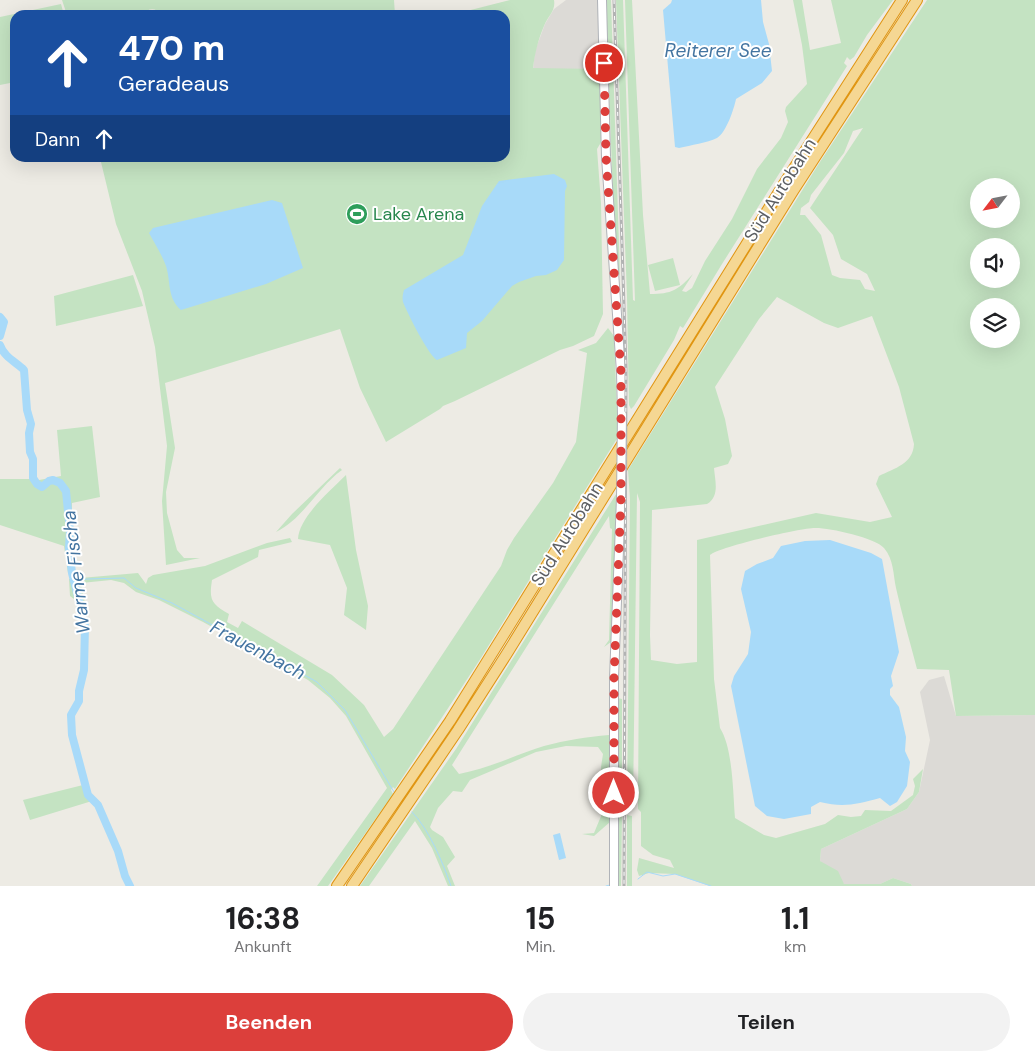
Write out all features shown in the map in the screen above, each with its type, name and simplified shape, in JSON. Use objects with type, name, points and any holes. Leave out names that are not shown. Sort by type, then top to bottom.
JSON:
[{"type":"highway","name":"Süd Autobahn","points":[[337,886],[455,713],[773,201],[902,0]]},
{"type":"highway","name":"Süd Autobahn","points":[[352,886],[506,655],[803,176],[917,0]]},
{"type":"main road","points":[[602,0],[606,157],[621,372],[622,415],[621,498],[614,678],[614,886]]},
{"type":"shaded area","points":[[566,0],[598,0],[599,69],[533,69],[535,51],[545,24],[554,9]]},
{"type":"shaded area","points":[[944,676],[956,716],[1035,715],[1035,886],[912,886],[893,878],[880,884],[844,884],[820,861],[821,849],[907,809],[919,792],[930,740],[920,692],[929,680]]},
{"type":"green space","points":[[62,0],[394,0],[395,10],[152,9],[65,10]]},
{"type":"green space","name":"Lake Arena","points":[[510,0],[554,0],[553,10],[538,41],[533,68],[599,69],[603,139],[597,149],[601,203],[603,314],[594,336],[560,350],[443,406],[386,442],[360,388],[340,329],[165,383],[175,448],[166,492],[167,513],[177,550],[184,558],[200,558],[166,565],[162,501],[167,446],[155,347],[142,291],[116,224],[101,162],[510,162],[510,10],[471,10]]},
{"type":"green space","points":[[606,0],[611,0],[620,276],[617,269],[614,227]]},
{"type":"green space","points":[[616,0],[623,0],[633,300],[635,301],[625,0],[632,0],[643,215],[650,294],[674,290],[693,274],[682,291],[686,292],[692,288],[705,261],[732,219],[757,169],[781,138],[788,122],[785,111],[786,107],[807,84],[793,0],[802,0],[810,50],[841,43],[831,0],[893,0],[867,35],[854,57],[850,60],[847,57],[844,63],[847,66],[683,328],[680,326],[674,340],[631,409],[629,405]]},
{"type":"green space","points":[[927,0],[1035,0],[1035,715],[956,716],[949,670],[917,669],[898,598],[891,562],[884,548],[879,544],[852,534],[816,528],[762,538],[729,547],[710,555],[714,679],[720,728],[728,747],[730,759],[735,818],[764,835],[776,838],[825,824],[838,815],[851,817],[861,816],[865,810],[891,811],[913,795],[915,786],[913,779],[923,769],[919,792],[907,809],[821,849],[820,861],[838,871],[844,884],[880,884],[893,878],[912,886],[710,886],[675,874],[649,873],[639,876],[637,870],[639,858],[674,868],[670,860],[653,855],[641,846],[641,812],[638,809],[640,502],[637,493],[633,805],[627,810],[630,499],[628,470],[818,165]],"holes":[[[863,128],[810,208],[833,235],[841,259],[867,274],[875,291],[865,289],[860,280],[840,278],[832,275],[821,235],[805,215],[800,215],[801,208],[809,202],[811,195],[844,153],[853,131]],[[777,297],[824,323],[838,328],[872,316],[899,387],[914,444],[913,451],[907,461],[879,476],[876,484],[892,517],[870,522],[816,513],[697,540],[697,662],[677,664],[651,660],[652,510],[707,504],[714,497],[716,488],[714,468],[728,464],[732,456],[725,419],[715,387],[759,319]]]},
{"type":"green space","points":[[61,4],[63,10],[33,10]]},
{"type":"green space","points":[[10,15],[10,83],[0,85],[0,17]]},
{"type":"green space","points":[[673,258],[680,285],[655,291],[648,265]]},
{"type":"green space","points":[[133,275],[143,306],[56,326],[54,296]]},
{"type":"green space","points":[[608,328],[614,336],[618,437],[479,661],[395,789],[393,787],[391,790],[393,794],[328,886],[317,886],[387,788],[346,716],[330,698],[308,680],[159,600],[136,592],[124,583],[111,580],[81,583],[86,608],[70,596],[69,579],[138,573],[146,584],[148,578],[153,575],[205,566],[267,543],[290,538],[292,542],[259,550],[258,557],[212,580],[211,597],[218,607],[229,614],[227,622],[238,628],[242,621],[332,675],[364,705],[384,737],[393,729],[501,566],[514,538],[553,483],[576,442],[587,353],[578,350],[596,343]]},
{"type":"green space","points":[[92,426],[100,497],[72,503],[72,539],[75,572],[68,573],[64,546],[0,525],[0,479],[39,480],[61,476],[57,430]]},
{"type":"green space","points":[[340,468],[342,470],[325,485],[294,519],[276,532],[292,514]]},
{"type":"green space","points":[[346,475],[356,550],[368,606],[366,630],[344,615],[347,588],[330,545],[298,539],[309,513]]},
{"type":"green space","points":[[618,491],[611,642],[604,647],[609,640],[612,529],[610,528],[609,516],[452,765],[459,774],[492,765],[544,746],[576,739],[609,735],[610,822],[594,836],[582,834],[594,833],[604,809],[601,767],[603,754],[598,747],[566,746],[536,752],[470,780],[462,792],[453,791],[438,808],[430,827],[443,837],[455,857],[447,866],[455,886],[448,886],[432,848],[415,821],[369,886],[360,886],[456,749]]},
{"type":"green space","points":[[618,698],[622,699],[622,805],[618,802]]},
{"type":"green space","points":[[83,785],[92,801],[30,820],[23,800]]},
{"type":"green space","points":[[627,815],[632,816],[632,886],[627,886]]},
{"type":"green space","points":[[622,816],[621,886],[618,886],[618,819]]},
{"type":"water","name":"Reiterer See","points":[[672,0],[761,0],[772,71],[762,83],[736,99],[729,120],[717,138],[679,148],[675,147],[663,10]]},
{"type":"water","points":[[554,174],[565,180],[567,186],[565,191],[564,260],[557,270],[512,286],[482,321],[467,333],[466,348],[437,360],[423,342],[409,315],[403,302],[404,290],[463,255],[482,206],[499,181]]},
{"type":"water","points":[[272,200],[282,203],[303,268],[266,284],[181,310],[173,300],[166,266],[149,233],[153,228]]},
{"type":"water","points":[[830,540],[871,553],[882,559],[899,652],[891,676],[893,686],[890,689],[890,695],[899,707],[906,737],[905,751],[910,762],[907,786],[897,802],[890,806],[880,798],[836,805],[820,802],[811,807],[811,814],[784,819],[767,816],[755,806],[731,686],[734,676],[748,654],[751,632],[741,589],[745,571],[773,558],[781,546],[805,541]]},
{"type":"water","points":[[560,833],[566,858],[559,860],[553,835]]},
{"type":"waterway","name":"Warme Fischa","points":[[0,317],[4,322],[0,336]]},
{"type":"waterway","name":"Warme Fischa","points":[[0,345],[7,356],[24,370],[27,410],[31,424],[29,433],[30,452],[33,459],[33,478],[42,487],[53,480],[60,483],[66,491],[72,573],[85,625],[84,670],[79,691],[79,701],[71,715],[72,735],[88,795],[98,805],[118,851],[130,886]]},
{"type":"waterway","name":"Frauenbach","points":[[74,582],[87,579],[124,578],[136,588],[172,603],[317,682],[345,710],[394,792]]},
{"type":"waterway","name":"Frauenbach","points":[[412,812],[430,837],[451,886]]},
{"type":"waterway","name":"Frauenbach","points":[[638,879],[647,872],[663,876],[675,874],[711,886]]},
{"type":"waterway","name":"Frauenbach","points":[[606,886],[610,885]]},
{"type":"railway","points":[[614,0],[626,368],[624,886]]},
{"type":"place","name":"Lake Arena","points":[[357,214]]},
{"type":"route","points":[[604,63],[606,157],[621,372],[622,431],[621,524],[614,678],[614,793]]}]
